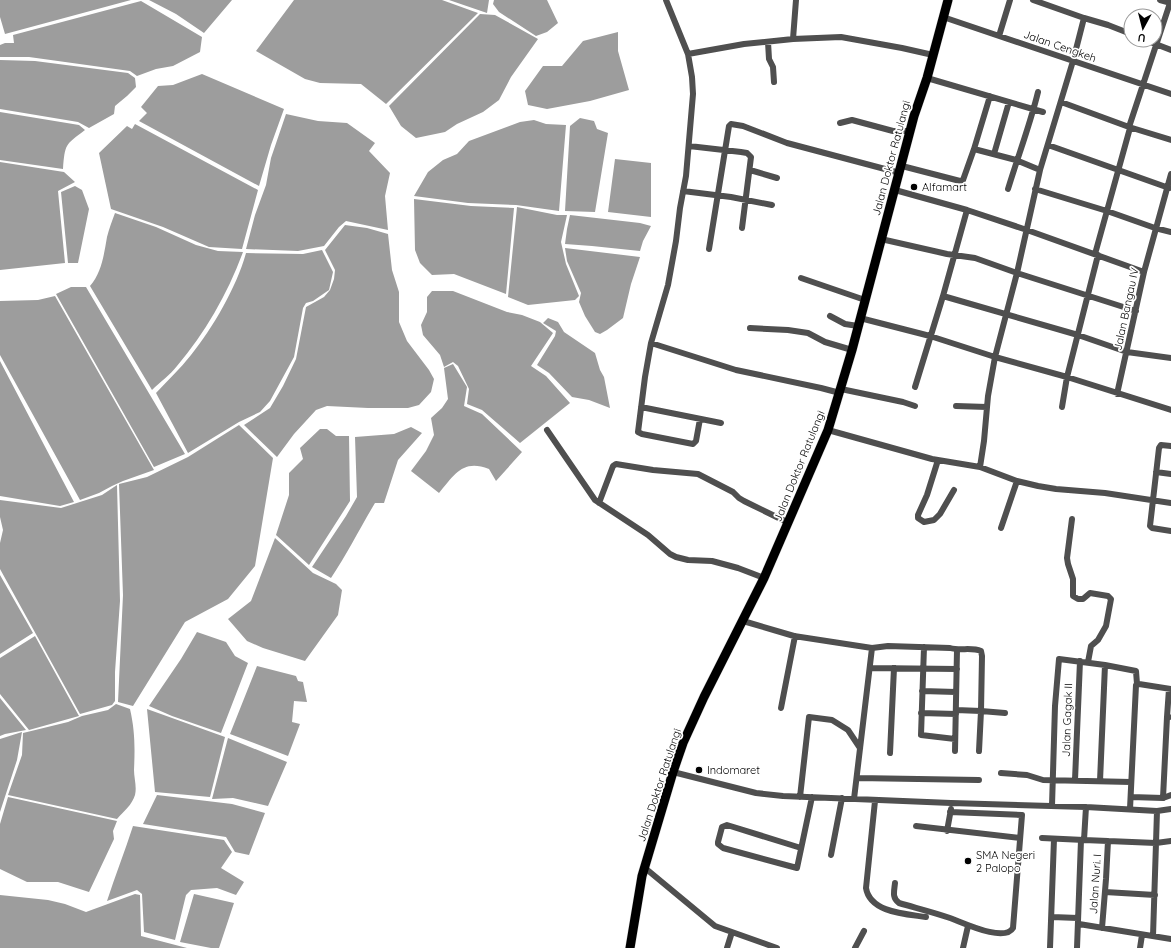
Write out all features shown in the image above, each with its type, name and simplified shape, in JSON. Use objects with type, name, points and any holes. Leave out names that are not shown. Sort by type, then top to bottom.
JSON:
[{"type":"highway","name":"Jalan Doktor Ratulangi","points":[[630,948],[641,883],[673,772],[683,743],[704,697],[764,578],[828,430],[852,350],[881,239],[948,0]]},
{"type":"street","points":[[666,0],[688,54],[693,94],[689,146],[668,286],[651,344],[638,432],[649,436],[693,444],[696,441],[700,419]]},
{"type":"street","points":[[793,39],[796,0]]},
{"type":"street","points":[[999,36],[1010,0]]},
{"type":"street","points":[[1033,0],[1123,31]]},
{"type":"street","points":[[1160,0],[1171,2],[1163,25]]},
{"type":"street","name":"Jalan Cengkeh","points":[[943,17],[1171,94]]},
{"type":"street","points":[[980,467],[987,406],[995,357],[1017,273],[1035,189],[1073,61],[1084,18]]},
{"type":"street","points":[[688,54],[744,44],[793,39],[841,37],[933,55]]},
{"type":"street","points":[[768,42],[769,58],[773,67],[774,82]]},
{"type":"street","points":[[1062,407],[1067,377],[1107,211],[1130,128],[1155,48]]},
{"type":"street","points":[[927,78],[1044,112]]},
{"type":"street","points":[[1008,189],[1016,160],[1034,109],[1038,92]]},
{"type":"street","points":[[710,249],[728,126],[733,123],[787,143],[901,170],[963,180],[990,96]]},
{"type":"street","points":[[994,154],[1009,102]]},
{"type":"street","points":[[1061,102],[1130,128],[1171,140]]},
{"type":"street","points":[[840,123],[852,120],[893,131],[911,131]]},
{"type":"street","points":[[1048,145],[1169,188]]},
{"type":"street","points":[[689,146],[724,149],[747,153],[751,158],[742,228]]},
{"type":"street","points":[[974,149],[1016,160],[1040,170]]},
{"type":"street","points":[[750,170],[777,178]]},
{"type":"street","name":"Jalan Bangau IV","points":[[1117,394],[1144,272],[1155,228],[1169,188],[1171,174]]},
{"type":"street","points":[[1035,189],[1171,232]]},
{"type":"street","points":[[895,190],[967,210],[1144,272]]},
{"type":"street","points":[[683,191],[746,199],[772,205]]},
{"type":"street","points":[[914,387],[943,296],[967,210]]},
{"type":"street","points":[[881,239],[947,254],[975,258],[1136,311]]},
{"type":"street","points":[[800,278],[865,300]]},
{"type":"street","points":[[943,296],[1078,335],[1127,352],[1171,358]]},
{"type":"street","points":[[830,316],[846,324],[859,322],[930,336],[1171,410]]},
{"type":"street","points":[[750,328],[788,330],[808,333],[825,342],[852,350]]},
{"type":"street","points":[[651,344],[736,370],[821,388],[903,402],[915,406]]},
{"type":"street","points":[[956,406],[987,406]]},
{"type":"street","points":[[641,407],[721,423]]},
{"type":"street","points":[[547,430],[595,500],[648,535],[676,557],[688,560],[712,561],[764,578]]},
{"type":"street","points":[[828,430],[938,460],[980,467],[1017,480],[1056,489],[1105,493],[1171,503]]},
{"type":"street","points":[[1171,446],[1162,445],[1159,447],[1150,527],[1171,531]]},
{"type":"street","points":[[938,460],[918,518],[924,522],[934,520],[940,514],[954,490]]},
{"type":"street","points":[[599,503],[613,466],[616,464],[652,470],[698,474],[733,492],[744,501],[789,523]]},
{"type":"street","points":[[1156,472],[1171,474]]},
{"type":"street","points":[[1002,528],[1017,480]]},
{"type":"street","points":[[1072,519],[1068,564],[1073,579],[1073,596],[1078,599],[1083,599],[1088,594],[1093,593],[1108,596],[1110,599],[1106,626],[1098,640],[1091,646],[1088,662]]},
{"type":"street","points":[[743,621],[795,636],[872,648],[888,646],[950,648],[957,650],[976,649],[981,651],[979,751]]},
{"type":"street","points":[[781,708],[795,636]]},
{"type":"street","points":[[924,647],[921,735],[955,739]]},
{"type":"street","points":[[854,799],[872,648]]},
{"type":"street","points":[[955,751],[957,650]]},
{"type":"street","points":[[1052,806],[1055,706],[1058,660],[1061,658],[1136,671],[1137,684],[1130,809]]},
{"type":"street","name":"Jalan Gagak II","points":[[1075,780],[1080,661]]},
{"type":"street","points":[[1100,781],[1105,665]]},
{"type":"street","points":[[870,668],[957,669]]},
{"type":"street","points":[[890,753],[894,668]]},
{"type":"street","points":[[1137,684],[1170,689],[1163,798]]},
{"type":"street","points":[[922,691],[956,692]]},
{"type":"street","points":[[921,713],[980,711],[1005,712]]},
{"type":"street","points":[[800,797],[809,717],[832,720],[848,730],[860,748]]},
{"type":"street","points":[[673,772],[756,793],[783,796],[1158,811],[1171,809]]},
{"type":"street","points":[[1001,773],[1027,775],[1037,779],[1131,782]]},
{"type":"street","points":[[857,778],[979,780]]},
{"type":"street","points":[[1131,797],[1163,798],[1171,795]]},
{"type":"street","points":[[801,848],[727,825],[722,827],[718,842],[718,844],[723,848],[795,868],[797,867],[812,797]]},
{"type":"street","points":[[831,855],[842,798]]},
{"type":"street","points":[[875,800],[866,888],[867,893],[877,905],[887,910],[926,918]]},
{"type":"street","points":[[947,831],[951,803]]},
{"type":"street","points":[[895,884],[895,900],[899,903],[950,918],[968,926],[998,933],[1006,933],[1012,930],[1023,806]]},
{"type":"street","points":[[1077,948],[1082,840],[1086,807]]},
{"type":"street","points":[[1153,936],[1158,811]]},
{"type":"street","points":[[950,812],[1022,815]]},
{"type":"street","points":[[916,826],[947,831],[1020,838]]},
{"type":"street","points":[[1042,838],[1054,840],[1156,843],[1171,841]]},
{"type":"street","points":[[1050,948],[1054,840]]},
{"type":"street","name":"Jalan Nuri. I","points":[[1102,928],[1108,841]]},
{"type":"street","points":[[645,868],[711,923],[732,933],[777,948]]},
{"type":"street","points":[[1105,892],[1155,895]]},
{"type":"street","points":[[1052,917],[1078,921],[1102,928],[1171,939]]},
{"type":"street","points":[[963,948],[968,926]]},
{"type":"street","points":[[855,948],[864,931]]},
{"type":"street","points":[[727,948],[732,933]]},
{"type":"street","points":[[1140,948],[1142,935]]},
{"type":"shaded area","points":[[0,0],[131,0],[5,34],[0,17]]},
{"type":"shaded area","points":[[149,0],[232,0],[204,33],[176,14]]},
{"type":"shaded area","points":[[294,0],[442,0],[478,13],[386,104],[361,84],[320,83],[305,79],[256,51]]},
{"type":"shaded area","points":[[449,0],[489,0],[487,13]]},
{"type":"shaded area","points":[[494,0],[547,0],[558,23],[547,32],[536,36],[499,12],[493,4]]},
{"type":"shaded area","points":[[141,1],[202,37],[200,52],[173,66],[156,69],[137,76],[130,71],[29,57],[0,57],[0,45],[5,43],[14,43],[13,35]]},
{"type":"shaded area","points":[[480,14],[495,15],[538,39],[511,77],[499,100],[483,112],[457,124],[445,132],[416,138],[401,126],[389,106]]},
{"type":"shaded area","points":[[618,32],[618,51],[629,90],[590,101],[547,109],[528,105],[525,91],[543,66],[562,66],[583,41]]},
{"type":"shaded area","points":[[0,60],[35,61],[128,73],[135,78],[136,87],[115,106],[114,114],[89,128],[78,122],[0,109]]},
{"type":"shaded area","points":[[202,74],[284,109],[271,145],[259,186],[139,121],[147,113],[141,107],[158,86],[173,85]]},
{"type":"shaded area","points":[[0,112],[79,125],[85,130],[73,139],[67,146],[64,154],[63,169],[0,160]]},
{"type":"shaded area","points":[[286,114],[318,121],[347,123],[375,143],[369,151],[390,173],[385,196],[388,230],[346,221],[339,227],[324,246],[298,251],[246,249],[255,215],[266,185],[271,158]]},
{"type":"shaded area","points":[[580,118],[594,121],[597,129],[608,133],[595,212],[565,211],[570,126]]},
{"type":"shaded area","points":[[534,120],[546,124],[566,125],[559,211],[516,205],[468,203],[414,196],[428,172],[443,160],[457,154],[469,141],[520,122]]},
{"type":"shaded area","points":[[135,124],[258,190],[242,249],[209,247],[163,227],[111,209],[99,153],[127,126],[132,129]]},
{"type":"shaded area","points":[[615,159],[651,163],[651,217],[608,212]]},
{"type":"shaded area","points":[[0,162],[64,172],[75,182],[58,191],[65,263],[0,270]]},
{"type":"shaded area","points":[[75,186],[82,190],[89,209],[78,263],[68,263],[61,192]]},
{"type":"shaded area","points":[[414,199],[471,206],[514,208],[506,294],[454,274],[432,275],[420,263],[415,250]]},
{"type":"shaded area","points":[[517,207],[557,215],[567,215],[561,242],[566,264],[579,296],[575,300],[528,305],[508,297]]},
{"type":"shaded area","points":[[115,213],[156,227],[196,245],[218,251],[243,252],[223,297],[197,340],[174,369],[152,390],[90,286],[100,269],[108,234]]},
{"type":"shaded area","points":[[570,215],[640,223],[651,226],[643,241],[640,251],[565,244]]},
{"type":"shaded area","points":[[345,225],[367,228],[388,234],[392,270],[399,292],[399,322],[407,341],[434,379],[431,392],[419,405],[408,408],[327,406],[316,410],[294,434],[277,457],[244,425],[270,408],[283,386],[296,359],[306,307],[324,297],[330,290],[334,279],[335,270],[325,250]]},
{"type":"shaded area","points":[[565,248],[640,257],[631,284],[623,318],[600,334],[595,332],[585,316],[579,302],[581,293],[567,261]]},
{"type":"shaded area","points":[[322,250],[333,272],[329,290],[313,301],[306,303],[303,308],[294,357],[270,401],[260,412],[239,422],[188,453],[156,393],[187,360],[216,320],[237,279],[246,253],[303,254]]},
{"type":"shaded area","points":[[71,287],[86,287],[185,454],[154,467],[56,294]]},
{"type":"shaded area","points":[[432,291],[453,291],[507,312],[522,315],[540,322],[553,333],[531,366],[546,376],[570,403],[520,443],[482,410],[467,404],[469,389],[458,366],[453,362],[444,367],[440,355],[423,335],[421,325],[427,312],[427,297]]},
{"type":"shaded area","points":[[55,296],[154,470],[123,481],[99,493],[80,500],[0,355],[0,301],[38,300]]},
{"type":"shaded area","points":[[548,318],[558,322],[564,332],[595,353],[600,370],[604,377],[610,408],[589,400],[572,397],[549,373],[537,365],[555,336],[556,331],[543,323]]},
{"type":"shaded area","points":[[0,361],[74,502],[60,506],[0,496]]},
{"type":"shaded area","points":[[453,364],[467,387],[464,406],[482,414],[522,452],[496,481],[489,469],[480,466],[466,467],[455,474],[439,493],[411,471],[426,451],[434,435],[431,418],[442,408],[448,399],[444,368]]},
{"type":"shaded area","points":[[239,425],[273,458],[255,566],[228,599],[185,622],[133,706],[118,702],[123,595],[119,484],[147,477],[188,457]]},
{"type":"shaded area","points":[[411,427],[422,433],[398,460],[384,503],[375,503],[343,560],[331,578],[312,567],[357,497],[355,437],[394,434]]},
{"type":"shaded area","points":[[320,429],[327,429],[336,436],[349,436],[350,501],[309,565],[276,535],[289,495],[289,473],[303,459],[300,448]]},
{"type":"shaded area","points":[[117,485],[120,601],[115,672],[115,701],[112,705],[80,714],[0,569],[0,543],[3,530],[0,517],[0,500],[61,508],[102,495]]},
{"type":"shaded area","points":[[275,538],[313,573],[336,584],[342,590],[338,615],[305,661],[263,648],[247,641],[228,619],[251,601]]},
{"type":"shaded area","points":[[0,575],[33,633],[0,654]]},
{"type":"shaded area","points":[[197,632],[226,642],[235,656],[248,663],[221,733],[172,716],[149,706],[181,659]]},
{"type":"shaded area","points":[[35,636],[79,716],[29,730],[0,694],[0,658]]},
{"type":"shaded area","points":[[257,666],[296,676],[298,681],[303,682],[307,702],[294,701],[292,722],[300,724],[288,756],[230,734]]},
{"type":"shaded area","points":[[0,698],[26,730],[0,736]]},
{"type":"shaded area","points":[[116,704],[130,709],[133,725],[136,789],[132,802],[117,819],[8,795],[22,755],[23,733],[108,710]]},
{"type":"shaded area","points":[[147,709],[225,737],[210,797],[155,792]]},
{"type":"shaded area","points":[[22,732],[17,760],[0,812],[0,739]]},
{"type":"shaded area","points":[[228,738],[287,762],[268,806],[233,798],[212,799]]},
{"type":"shaded area","points":[[157,795],[232,804],[265,813],[249,855],[235,852],[226,837],[143,824]]},
{"type":"shaded area","points":[[8,797],[117,821],[113,831],[114,839],[89,892],[58,882],[27,882],[0,869],[0,824]]},
{"type":"shaded area","points":[[133,826],[224,840],[232,852],[221,868],[244,882],[236,895],[217,888],[191,890],[186,895],[175,940],[144,932],[142,894],[137,890],[107,901]]},
{"type":"shaded area","points":[[135,894],[140,895],[141,936],[187,948],[0,948],[0,895],[48,900],[65,904],[86,912]]},
{"type":"shaded area","points":[[194,894],[234,903],[219,948],[211,948],[180,942]]},
{"type":"place","name":"Alfamart","points":[[914,187]]},
{"type":"place","name":"Indomaret","points":[[699,770]]},
{"type":"place","name":"SMA Negeri 2 Palopo","points":[[968,861]]}]
